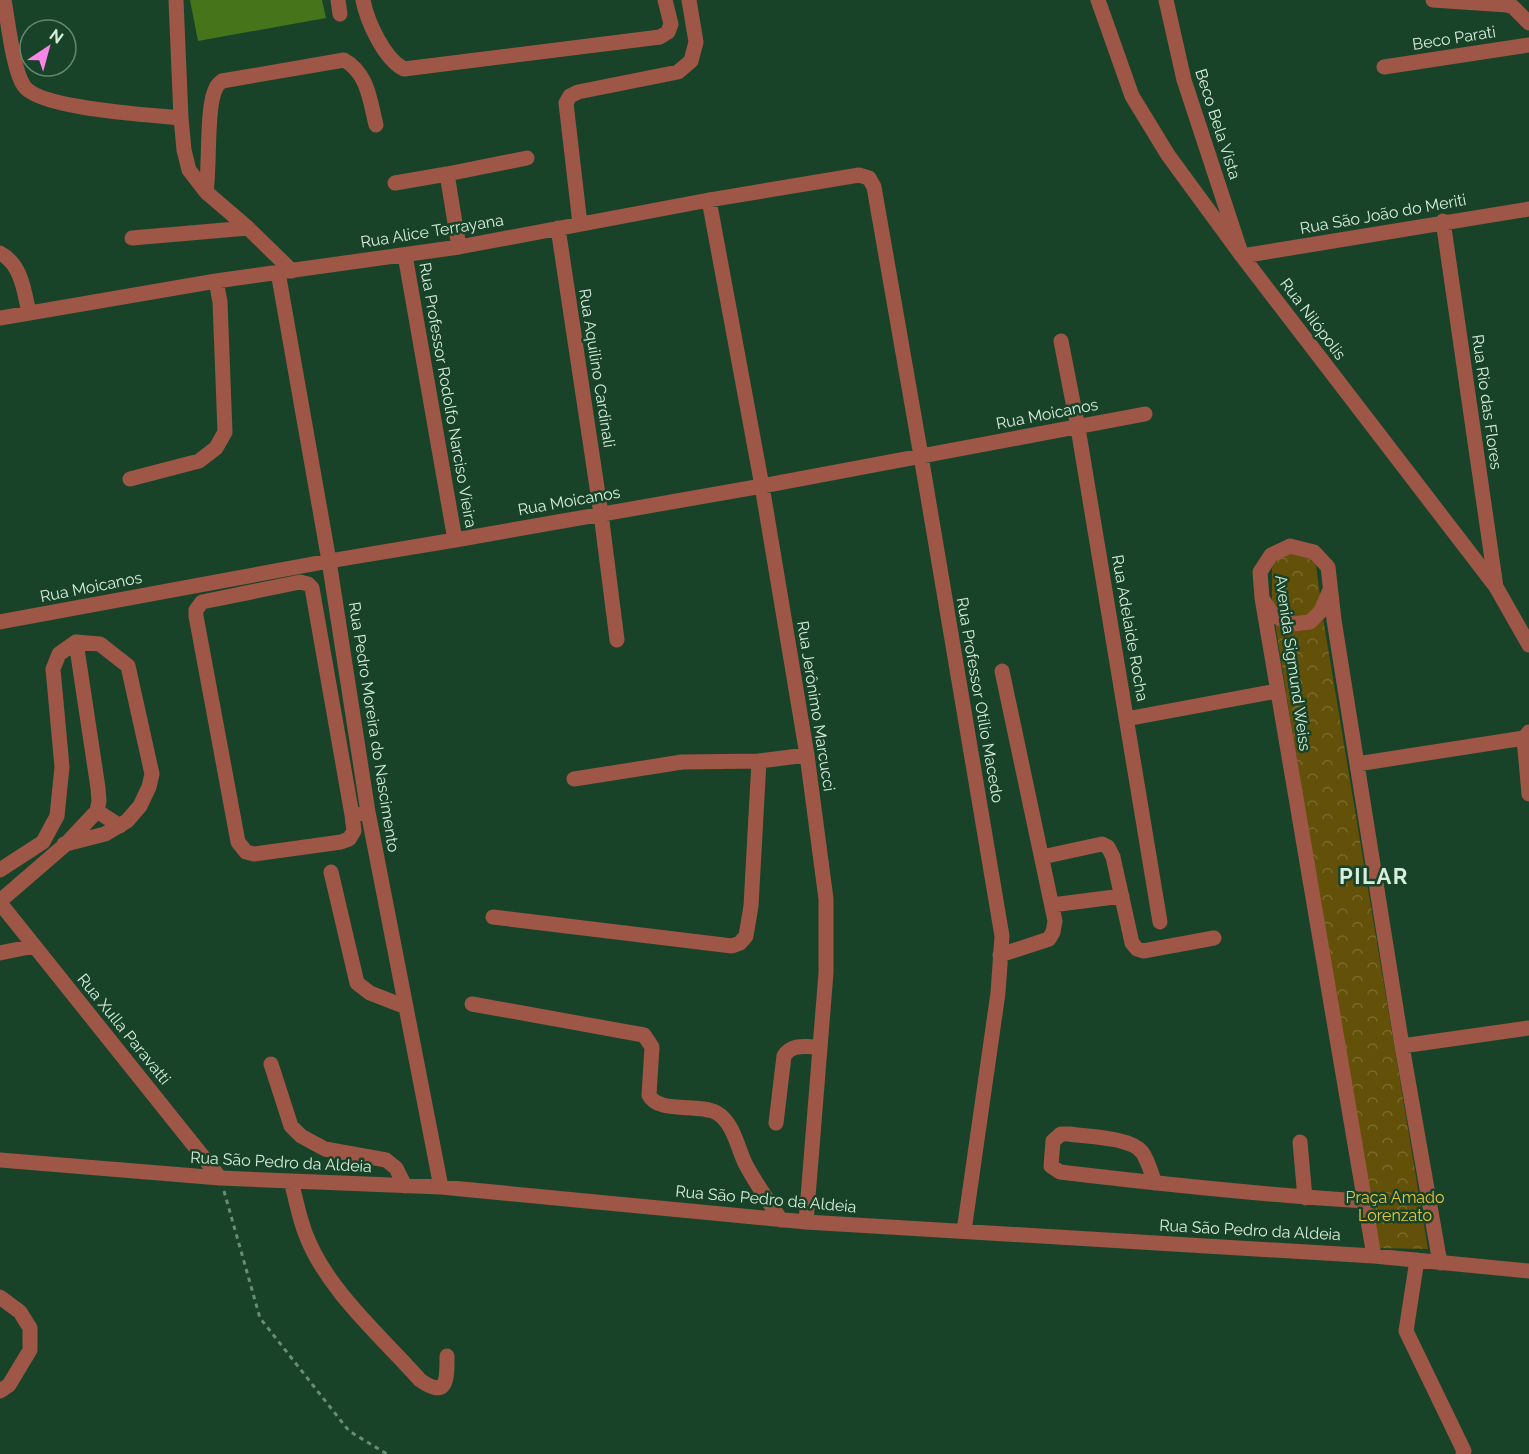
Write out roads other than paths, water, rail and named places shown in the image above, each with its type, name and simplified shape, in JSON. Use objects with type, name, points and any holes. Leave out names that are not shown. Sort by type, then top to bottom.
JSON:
[{"type":"street","points":[[4,0],[17,70],[24,87],[34,95],[79,107],[181,118]]},
{"type":"street","points":[[166,0],[177,17]]},
{"type":"street","points":[[176,0],[181,118],[184,150],[189,170],[206,192],[248,228],[285,271]]},
{"type":"street","points":[[363,0],[365,11],[379,40],[393,62],[404,69],[660,37],[668,32],[671,24],[665,0]]},
{"type":"street","points":[[580,224],[566,104],[570,96],[578,92],[678,72],[691,61],[696,42],[689,0]]},
{"type":"street","name":"Rua Nilópolis","points":[[1098,0],[1132,96],[1168,155],[1242,256],[1496,587],[1528,641]]},
{"type":"street","name":"Beco Bela Vista","points":[[1166,0],[1184,80],[1242,256]]},
{"type":"street","points":[[1433,0],[1507,5],[1513,7],[1529,23]]},
{"type":"street","name":"Beco Parati","points":[[1384,67],[1529,45]]},
{"type":"street","points":[[206,192],[211,104],[215,88],[222,81],[344,60],[356,66],[364,81],[376,125]]},
{"type":"street","points":[[395,183],[527,159]]},
{"type":"street","points":[[447,174],[459,247]]},
{"type":"street","name":"Rua Alice Terrayana","points":[[0,318],[216,281],[459,247],[709,200],[859,175],[869,178]]},
{"type":"street","name":"Rua Professor Otílio Macedo","points":[[869,178],[874,187],[1002,936],[998,993],[964,1231]]},
{"type":"street","name":"Rua Jerônimo Marcucci","points":[[709,200],[762,486],[807,755],[826,899],[826,973],[806,1222]]},
{"type":"street","name":"Rua São João do Meriti","points":[[1242,256],[1443,221],[1529,209]]},
{"type":"street","name":"Rua Rio das Flores","points":[[1443,221],[1496,587]]},
{"type":"street","points":[[132,238],[248,228]]},
{"type":"street","name":"Rua Aquilino Cardinali","points":[[558,228],[602,514],[617,640]]},
{"type":"street","points":[[0,253],[15,265],[30,313]]},
{"type":"street","name":"Rua Professor Rodolfo Narciso Vieira","points":[[405,255],[454,540]]},
{"type":"street","name":"Rua Pedro Moreira do Nascimento","points":[[285,271],[368,813],[441,1187]]},
{"type":"street","points":[[130,478],[199,461],[216,448],[225,432],[220,302],[216,281]]},
{"type":"street","name":"Rua Adelaide Rocha","points":[[1061,341],[1078,428],[1160,922]]},
{"type":"street","name":"Rua Moicanos","points":[[0,622],[329,561],[762,486],[1145,414]]},
{"type":"street","name":"Avenida Sigmund Weiss","points":[[1374,1256],[1276,691],[1262,598],[1260,573],[1271,555],[1290,546],[1314,552],[1328,567],[1334,620],[1402,1047],[1440,1263]]},
{"type":"street","points":[[300,582],[312,588],[352,815],[354,831],[349,839],[341,842],[254,854],[241,848],[238,842],[196,616],[196,610],[202,602],[300,582]]},
{"type":"street","points":[[1262,598],[1273,615],[1292,624],[1310,622],[1321,611],[1331,589]]},
{"type":"street","points":[[0,902],[66,844],[97,810],[98,788],[76,642]]},
{"type":"street","points":[[0,870],[43,842],[57,816],[62,767],[53,669],[59,654],[76,642],[100,644],[128,666],[152,774],[149,787],[140,806],[120,826],[105,834],[66,844],[43,842]]},
{"type":"street","points":[[1000,955],[1049,939],[1055,921],[1002,671]]},
{"type":"street","points":[[1126,718],[1276,691]]},
{"type":"street","points":[[1357,764],[1526,735],[1529,794]]},
{"type":"street","points":[[574,779],[682,762],[759,761],[807,755]]},
{"type":"street","points":[[493,917],[732,946],[740,943],[746,936],[751,906],[759,761]]},
{"type":"street","points":[[97,810],[120,826]]},
{"type":"street","points":[[352,815],[368,813]]},
{"type":"street","points":[[1042,857],[1102,844],[1108,847],[1113,857],[1132,943],[1137,949],[1143,951],[1214,938]]},
{"type":"street","points":[[331,872],[357,983],[370,993],[406,1007]]},
{"type":"street","points":[[1052,905],[1122,896]]},
{"type":"street","name":"Rua Xulla Paravatti","points":[[0,902],[220,1178]]},
{"type":"street","points":[[0,953],[34,946]]},
{"type":"street","points":[[472,1005],[644,1035],[652,1047],[649,1095],[651,1100],[659,1104],[709,1110],[719,1114],[730,1128],[750,1172],[781,1220]]},
{"type":"street","points":[[1402,1047],[1529,1028]]},
{"type":"street","points":[[776,1122],[784,1056],[794,1047],[820,1047]]},
{"type":"street","points":[[271,1064],[291,1126],[301,1136],[326,1149],[386,1160],[396,1168],[405,1186]]},
{"type":"street","points":[[1155,1183],[1144,1154],[1128,1142],[1069,1134],[1061,1134],[1053,1141],[1051,1166],[1060,1172],[1155,1183],[1305,1198],[1365,1201]]},
{"type":"street","points":[[1300,1142],[1305,1198]]},
{"type":"street","name":"Rua São Pedro da Aldeia","points":[[0,1160],[220,1178],[441,1187],[806,1222],[1374,1256],[1529,1270]]},
{"type":"street","points":[[291,1181],[306,1234],[325,1271],[345,1298],[420,1380],[429,1386],[439,1388],[444,1385],[447,1379],[447,1356]]},
{"type":"street","points":[[1417,1260],[1406,1331],[1464,1451],[1463,1454]]},
{"type":"street","points":[[0,1297],[20,1312],[30,1328],[30,1350],[9,1385],[0,1391]]},
{"type":"district","name":"PILAR","points":[[1374,876]]},
{"type":"park label","name":"Praça Amado Lorenzato","points":[[1395,1206]]}]
